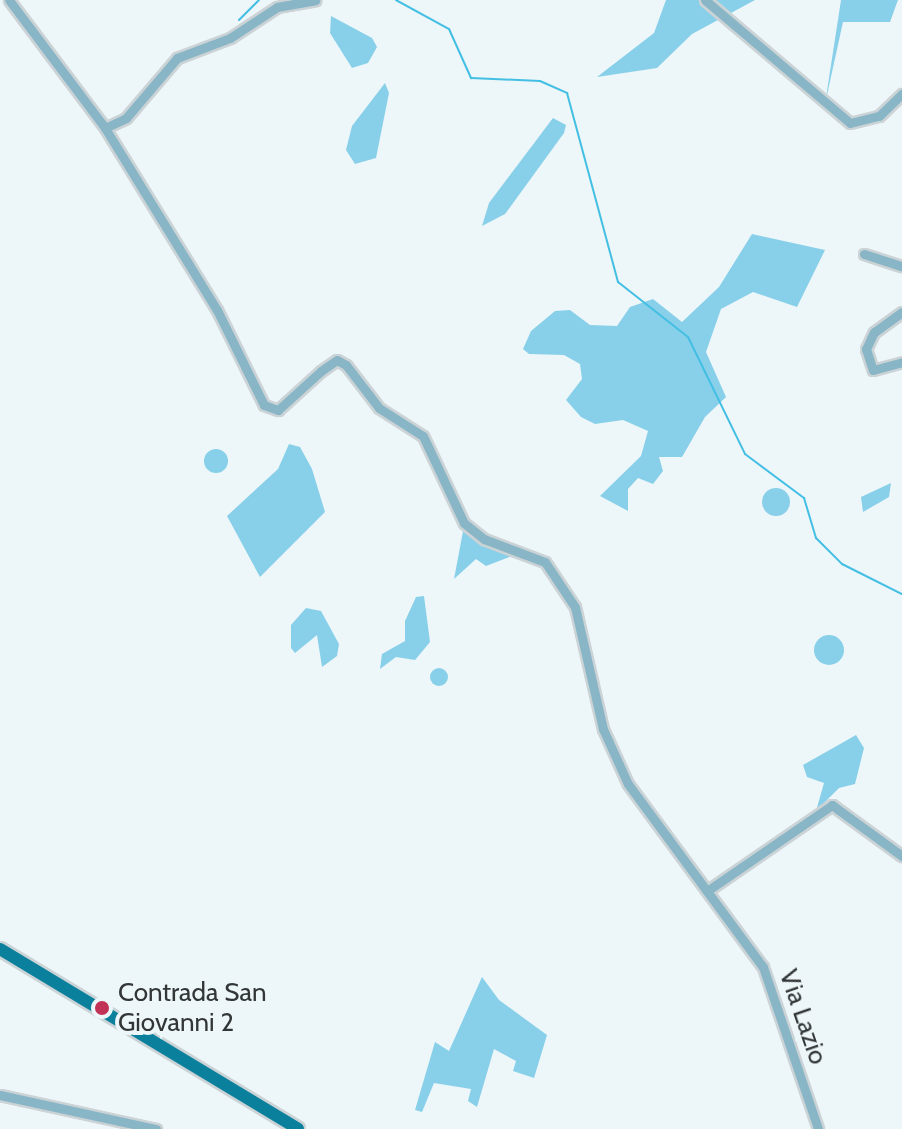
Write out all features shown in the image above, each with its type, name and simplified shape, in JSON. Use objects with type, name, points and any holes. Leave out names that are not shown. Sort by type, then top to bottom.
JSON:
[{"type":"main road","points":[[0,949],[298,1129]]},
{"type":"street","points":[[9,0],[105,128],[126,118],[177,58],[230,38],[277,7],[315,0]]},
{"type":"street","points":[[705,0],[850,123],[879,116],[902,94]]},
{"type":"street","name":"Via Lazio","points":[[105,128],[217,310],[264,405],[278,410],[329,365],[346,365],[379,408],[423,436],[464,523],[484,539],[545,562],[575,607],[603,729],[628,784],[707,891],[774,990],[815,1128]]},
{"type":"street","points":[[864,254],[902,266]]},
{"type":"street","points":[[902,312],[874,332],[866,349],[873,370],[902,362]]},
{"type":"street","points":[[707,891],[832,805],[843,806],[902,856]]},
{"type":"street","points":[[0,1095],[156,1129]]},
{"type":"shaded area","points":[[666,0],[755,0],[692,34],[657,68],[597,77],[654,33]]},
{"type":"shaded area","points":[[841,0],[898,0],[890,22],[843,22],[825,104]]},
{"type":"shaded area","points":[[331,16],[372,38],[377,47],[368,63],[352,68],[330,33]]},
{"type":"shaded area","points":[[385,83],[389,93],[376,158],[355,164],[346,150],[352,126]]},
{"type":"shaded area","points":[[553,118],[566,125],[564,133],[505,214],[482,226],[489,203]]},
{"type":"shaded area","points":[[752,234],[825,250],[797,307],[753,292],[721,309],[706,352],[726,397],[705,417],[682,457],[659,457],[663,471],[653,484],[638,478],[628,489],[628,511],[600,496],[641,456],[648,431],[623,420],[595,424],[581,417],[566,400],[582,379],[580,364],[564,355],[529,354],[523,349],[531,331],[555,311],[570,310],[590,325],[617,326],[630,307],[653,299],[682,322],[719,287]]},
{"type":"shaded area","points":[[289,444],[300,447],[312,469],[325,512],[260,577],[227,516],[278,469]]},
{"type":"shaded area","points":[[216,449],[224,453],[228,461],[224,469],[216,473],[208,469],[204,461],[208,453]]},
{"type":"shaded area","points":[[891,483],[889,497],[863,512],[861,497]]},
{"type":"shaded area","points":[[776,488],[786,492],[790,502],[786,512],[776,516],[766,512],[762,502],[766,492]]},
{"type":"shaded area","points":[[464,526],[514,552],[512,556],[486,566],[476,559],[454,579]]},
{"type":"shaded area","points":[[424,596],[430,642],[415,660],[396,657],[380,669],[382,654],[405,641],[405,621],[416,597]]},
{"type":"shaded area","points":[[306,608],[321,611],[339,644],[337,656],[322,667],[317,635],[295,653],[291,648],[291,625]]},
{"type":"shaded area","points":[[829,635],[839,640],[844,650],[839,660],[829,665],[819,660],[814,650],[819,640]]},
{"type":"shaded area","points":[[435,668],[443,668],[448,677],[446,684],[435,686],[430,681],[430,673]]},
{"type":"shaded area","points":[[856,735],[864,748],[855,784],[839,788],[816,811],[824,783],[807,777],[803,765]]},
{"type":"shaded area","points":[[482,977],[499,1000],[547,1035],[534,1078],[513,1071],[516,1061],[494,1049],[477,1107],[468,1101],[471,1089],[434,1083],[422,1112],[415,1110],[435,1042],[449,1051]]},
{"type":"waterway","points":[[239,20],[259,0]]},
{"type":"waterway","points":[[396,0],[449,29],[471,78],[540,81],[567,93],[618,282],[688,337],[745,454],[804,498],[816,538],[842,564],[902,594]]},
{"type":"place","name":"Contrada San Giovanni 2","points":[[102,1008]]}]
